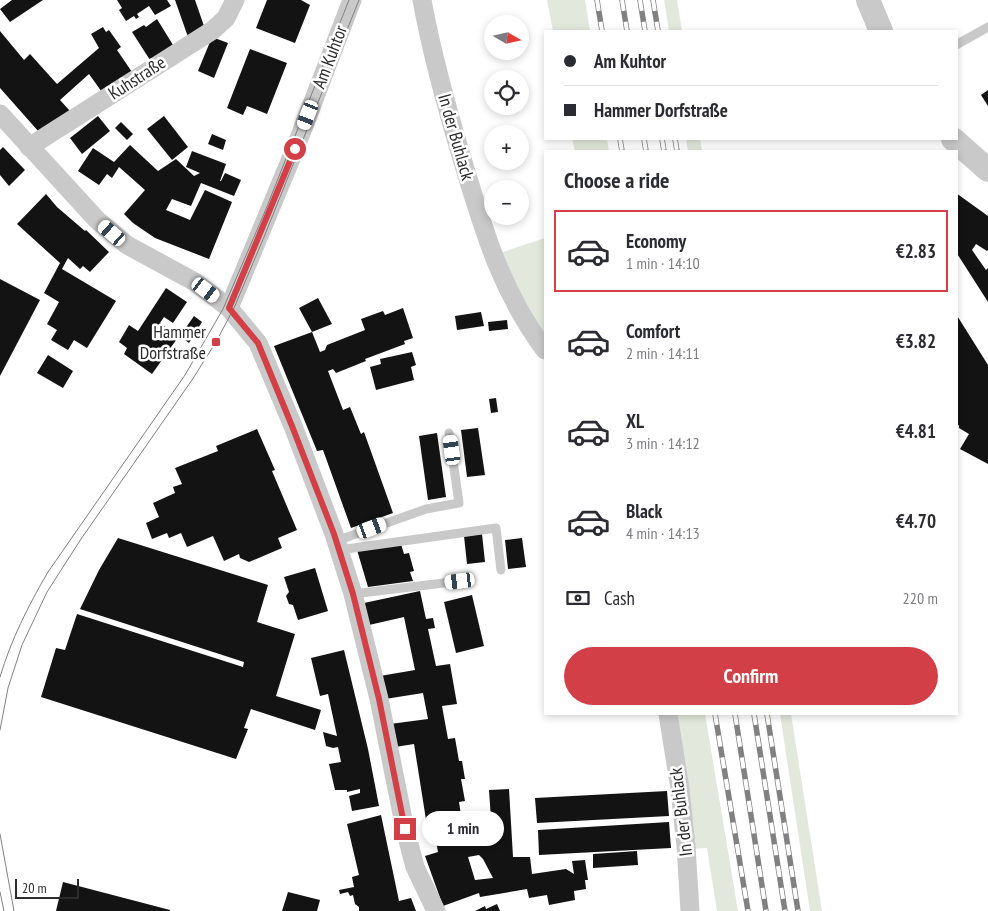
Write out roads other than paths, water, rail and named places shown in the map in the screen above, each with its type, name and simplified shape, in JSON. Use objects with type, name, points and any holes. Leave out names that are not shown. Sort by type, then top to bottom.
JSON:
[{"type":"street","name":"Kuhstraße","points":[[29,147],[213,30],[226,18],[236,0]]},
{"type":"street","name":"Am Kuhtor","points":[[229,308],[292,156],[352,0]]},
{"type":"street","name":"In der Buhlack","points":[[422,0],[432,52],[484,232],[514,304],[544,349]]},
{"type":"street","points":[[868,0],[881,30]]},
{"type":"street","points":[[4,122],[97,220],[126,245],[195,282],[229,308],[258,343],[338,545],[353,594],[379,699],[405,829],[415,867],[436,911]]},
{"type":"street","points":[[954,140],[988,170]]},
{"type":"street","name":"In der Buhlack","points":[[668,715],[681,799],[690,911]]},
{"type":"lane","points":[[958,44],[988,28]]},
{"type":"lane","points":[[338,545],[426,508],[460,503],[449,432]]},
{"type":"lane","points":[[338,545],[496,528],[501,570]]},
{"type":"lane","points":[[353,594],[460,581]]},
{"type":"tram line","points":[[0,677],[21,623],[48,572],[185,375],[223,309],[266,209],[349,0]]},
{"type":"tram line","points":[[0,730],[8,688],[22,645],[47,592],[81,539],[192,380],[216,342],[234,308],[359,0]]},
{"type":"tram line","points":[[0,834],[14,911]]},
{"type":"tram line","points":[[0,892],[4,911]]},
{"type":"railway","points":[[597,0],[602,30]]},
{"type":"railway","points":[[622,0],[627,30]]},
{"type":"railway","points":[[640,0],[645,30]]},
{"type":"railway","points":[[653,0],[658,30]]},
{"type":"railway","points":[[620,140],[622,150]]},
{"type":"railway","points":[[644,140],[646,150]]},
{"type":"railway","points":[[662,140],[664,150]]},
{"type":"railway","points":[[675,140],[677,150]]},
{"type":"railway","points":[[715,715],[748,911]]},
{"type":"railway","points":[[735,715],[766,911]]},
{"type":"railway","points":[[754,715],[785,911]]},
{"type":"railway","points":[[767,715],[798,911]]},
{"type":"place","name":"Hammer Dorfstraße","points":[[216,342]]}]
